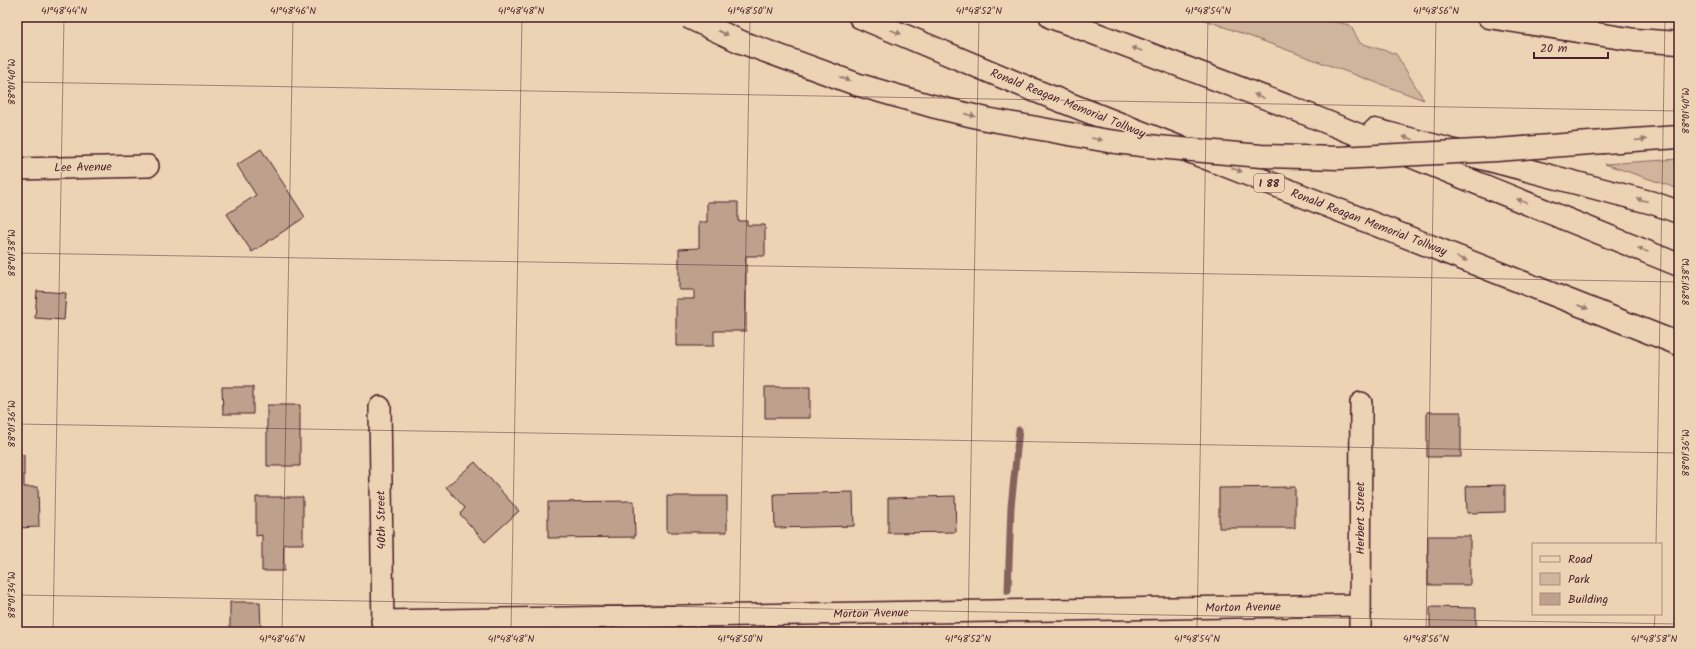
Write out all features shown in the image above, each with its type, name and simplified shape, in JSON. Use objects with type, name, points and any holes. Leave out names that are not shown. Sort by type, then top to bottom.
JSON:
[{"type":"highway","points":[[688,17],[741,42],[859,85],[932,106],[986,119],[1115,142],[1261,156],[1339,158],[1496,150],[1679,137]]},
{"type":"highway","name":"Ronald Reagan Memorial Tollway","points":[[860,17],[1031,89],[1679,344]]},
{"type":"highway","points":[[1052,17],[1287,106],[1679,265]]},
{"type":"highway","points":[[1489,17],[1635,40],[1679,43]]},
{"type":"highway","points":[[1287,106],[1653,203],[1679,212]]},
{"type":"street","name":"Lee Avenue","points":[[17,169],[148,166]]},
{"type":"street","name":"Herbert Street","points":[[1360,632],[1361,403]]},
{"type":"street","name":"40th Street","points":[[380,407],[382,626]]},
{"type":"street","name":"Morton Avenue","points":[[382,626],[1360,605]]},
{"type":"green space","points":[[1197,17],[1311,17],[1350,25],[1360,43],[1396,54],[1424,100]]},
{"type":"green space","points":[[1679,159],[1679,189],[1605,164]]},
{"type":"building","points":[[261,149],[305,217],[252,252],[227,214],[256,195],[237,165]]},
{"type":"building","points":[[707,202],[738,202],[738,221],[747,221],[747,225],[765,225],[765,256],[746,256],[746,331],[714,331],[714,346],[676,346],[676,299],[694,299],[694,290],[679,290],[679,249],[699,248],[699,222],[707,222]]},
{"type":"building","points":[[37,291],[66,293],[64,320],[35,318]]},
{"type":"building","points":[[222,387],[253,387],[253,414],[223,414]]},
{"type":"building","points":[[765,387],[810,387],[810,418],[765,418]]},
{"type":"building","points":[[267,405],[300,405],[300,466],[267,466]]},
{"type":"building","points":[[1427,412],[1461,412],[1461,457],[1427,457]]},
{"type":"building","points":[[17,455],[24,455],[24,487],[38,487],[39,527],[17,528]]},
{"type":"building","points":[[475,462],[519,511],[485,542],[460,514],[465,508],[446,487]]},
{"type":"building","points":[[1505,485],[1505,512],[1467,513],[1466,486]]},
{"type":"building","points":[[1295,487],[1295,528],[1219,528],[1219,488]]},
{"type":"building","points":[[853,492],[854,526],[775,528],[774,494]]},
{"type":"building","points":[[667,496],[727,496],[727,532],[667,532]]},
{"type":"building","points":[[955,496],[956,532],[888,533],[888,498]]},
{"type":"building","points":[[256,497],[303,497],[303,544],[284,544],[284,571],[262,571],[262,535],[256,536]]},
{"type":"building","points":[[634,501],[635,537],[548,538],[548,502]]},
{"type":"building","points":[[1428,536],[1470,536],[1470,585],[1428,585]]},
{"type":"building","points":[[17,564],[18,632],[17,632]]},
{"type":"building","points":[[230,602],[260,602],[261,632],[230,632]]},
{"type":"building","points":[[1430,607],[1476,608],[1476,632],[1430,632]]},
{"type":"waterway","points":[[1008,591],[1011,507],[1019,430]]}]
